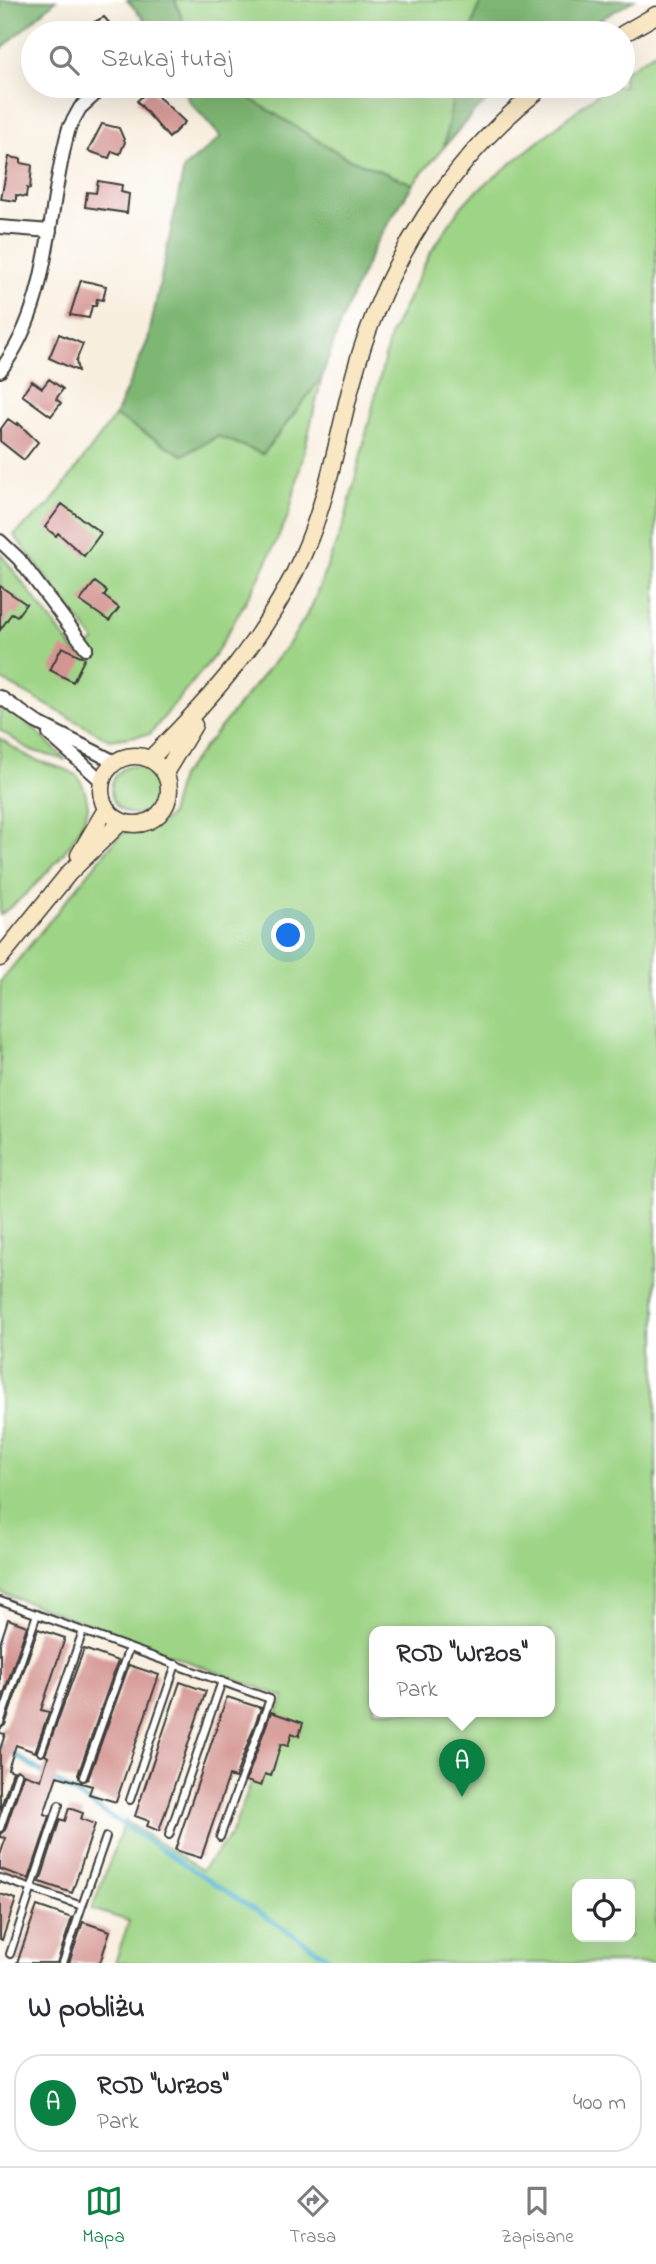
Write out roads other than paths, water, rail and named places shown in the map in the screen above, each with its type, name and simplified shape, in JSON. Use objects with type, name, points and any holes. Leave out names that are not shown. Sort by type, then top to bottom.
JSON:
[{"type":"main road","points":[[635,27],[656,16]]},
{"type":"main road","points":[[165,773],[206,704],[254,642],[302,557],[328,486],[359,357],[394,272],[431,209],[462,167],[490,133],[530,98]]},
{"type":"main road","points":[[150,759],[206,704]]},
{"type":"main road","points":[[136,756],[150,759],[165,773],[169,791],[163,809],[149,821],[140,824],[121,822],[106,809],[101,796],[102,781],[115,762],[136,756]]},
{"type":"main road","points":[[69,873],[106,809]]},
{"type":"main road","points":[[0,958],[69,873],[121,822]]},
{"type":"street","points":[[0,371],[32,310],[69,128],[80,108],[91,98]]},
{"type":"street","points":[[0,227],[50,231]]},
{"type":"street","points":[[0,541],[19,559],[86,648]]},
{"type":"street","points":[[0,697],[36,722],[102,781]]},
{"type":"street","points":[[36,722],[115,762]]},
{"type":"lane","points":[[0,1611],[1,1601],[270,1699],[220,1837]]},
{"type":"lane","points":[[0,1723],[37,1614]]},
{"type":"lane","points":[[41,1752],[83,1631]]},
{"type":"lane","points":[[83,1777],[129,1647]]},
{"type":"lane","points":[[130,1800],[176,1664]]},
{"type":"lane","points":[[169,1835],[222,1681]]},
{"type":"lane","points":[[0,1828],[18,1774]]},
{"type":"lane","points":[[10,1954],[59,1805]]},
{"type":"lane","points":[[63,1963],[106,1837]]},
{"type":"lane","points":[[0,1878],[82,1906]]},
{"type":"waterway","points":[[0,1745],[337,1963]]},
{"type":"place","name":"ROD \"Wrzos\"","points":[[462,1797]]}]
